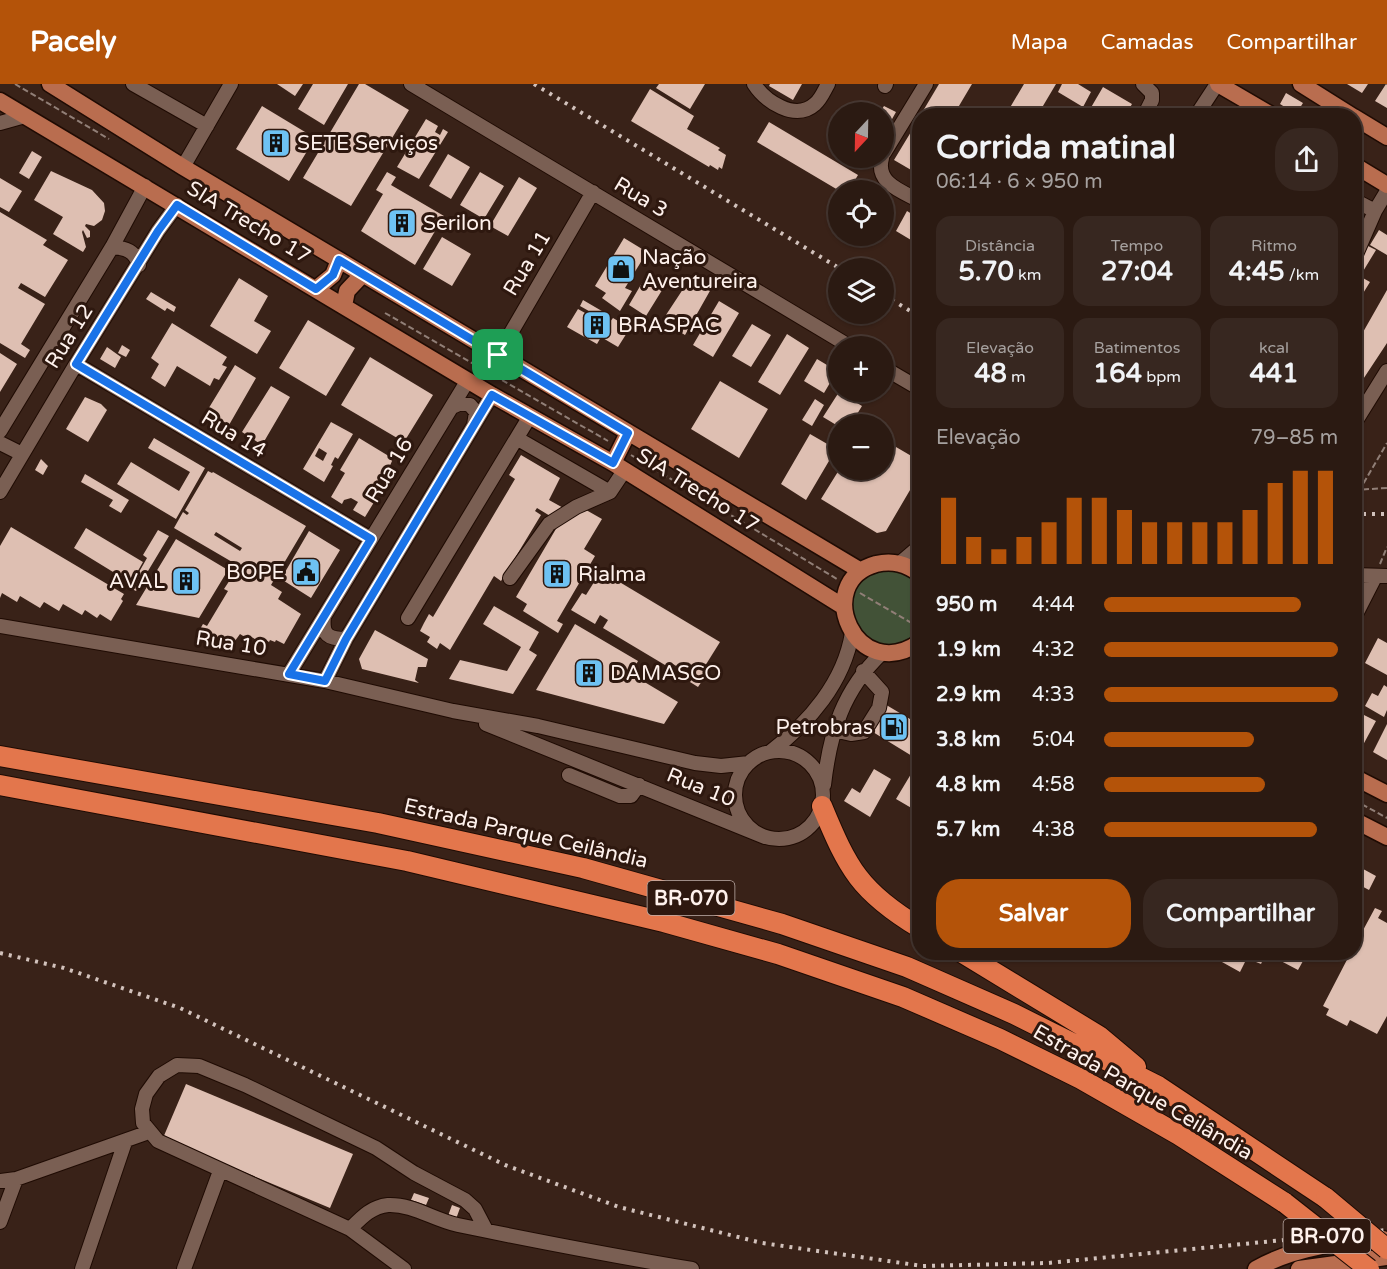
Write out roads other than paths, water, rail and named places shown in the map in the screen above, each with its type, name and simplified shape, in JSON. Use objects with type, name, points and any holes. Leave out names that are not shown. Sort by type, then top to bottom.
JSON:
[{"type":"highway","name":"Estrada Parque Ceilândia","points":[[0,756],[390,826],[583,868],[771,921],[907,967],[1014,1014],[1158,1086],[1326,1198],[1387,1249]]},
{"type":"highway","name":"Estrada Parque Ceilândia","points":[[0,785],[260,832],[430,866],[664,921],[842,975],[914,1001],[1000,1039],[1081,1079],[1179,1135],[1285,1203],[1369,1269]]},
{"type":"highway","points":[[823,798],[840,850],[856,877],[875,897],[912,922]]},
{"type":"highway","points":[[973,960],[1099,1036],[1158,1086]]},
{"type":"main road","name":"SIA Trecho 17","points":[[50,84],[183,167],[498,355],[621,454],[844,608]]},
{"type":"main road","points":[[1218,84],[1259,108]]},
{"type":"main road","points":[[1300,84],[1328,107]]},
{"type":"main road","name":"SIA Trecho 17","points":[[0,100],[530,416],[621,454],[861,571]]},
{"type":"main road","points":[[1362,121],[1380,132]]},
{"type":"main road","points":[[1362,130],[1380,132]]},
{"type":"main road","points":[[1362,170],[1387,185]]},
{"type":"main road","points":[[316,289],[333,275],[339,260]]},
{"type":"main road","points":[[344,306],[347,291],[363,274]]},
{"type":"main road","points":[[912,570],[900,563],[886,562],[861,571],[849,586],[844,608],[846,621],[852,633],[865,645],[882,652],[897,652],[912,648]]},
{"type":"main road","points":[[1362,781],[1387,794]]},
{"type":"main road","points":[[1362,824],[1387,837]]},
{"type":"main road","points":[[1256,1269],[1295,1253],[1359,1240],[1387,1239]]},
{"type":"main road","points":[[1299,1269],[1387,1257]]},
{"type":"street","points":[[133,84],[207,126]]},
{"type":"street","points":[[183,167],[231,84]]},
{"type":"street","name":"Rua 3","points":[[411,84],[832,336]]},
{"type":"street","points":[[753,85],[771,103],[791,111],[806,110],[815,105],[828,84]]},
{"type":"street","points":[[894,137],[926,84]]},
{"type":"street","points":[[1143,84],[1152,93],[1152,100],[1148,108]]},
{"type":"street","points":[[1202,108],[1218,84]]},
{"type":"street","points":[[0,123],[25,116]]},
{"type":"street","points":[[880,168],[883,178],[912,197]]},
{"type":"street","name":"Rua 12","points":[[0,431],[112,247],[145,186]]},
{"type":"street","points":[[1362,241],[1387,191]]},
{"type":"street","name":"Rua 11","points":[[498,355],[593,192]]},
{"type":"street","points":[[1362,204],[1375,211]]},
{"type":"street","name":"Rua 12","points":[[0,492],[158,231],[177,205]]},
{"type":"street","points":[[112,247],[131,251],[139,265]]},
{"type":"street","name":"Rua 14","points":[[76,364],[371,539]]},
{"type":"street","points":[[1362,411],[1387,371]]},
{"type":"street","points":[[894,374],[912,384]]},
{"type":"street","name":"Rua 16","points":[[289,674],[468,380]]},
{"type":"street","points":[[325,681],[346,639],[492,395]]},
{"type":"street","points":[[452,407],[461,403],[470,405],[476,412],[474,427]]},
{"type":"street","points":[[408,618],[530,416]]},
{"type":"street","points":[[518,439],[610,492]]},
{"type":"street","points":[[0,443],[22,454]]},
{"type":"street","points":[[610,492],[621,454]]},
{"type":"street","points":[[510,578],[549,524],[576,507],[610,492]]},
{"type":"street","points":[[900,563],[912,553]]},
{"type":"street","points":[[1362,576],[1381,577],[1362,606]]},
{"type":"street","points":[[324,617],[323,628],[328,636],[346,639]]},
{"type":"street","name":"Rua 10","points":[[0,626],[325,681],[453,711],[538,726],[695,763],[721,766],[749,763]]},
{"type":"street","points":[[852,633],[846,659],[819,703],[801,726],[770,752],[749,763],[740,775],[735,789],[736,804],[741,818],[751,830],[765,837],[779,840],[800,834],[817,819],[823,798],[828,748],[834,730],[863,671],[882,652]]},
{"type":"street","points":[[834,730],[851,734],[864,732],[879,708],[882,692],[863,671]]},
{"type":"street","name":"Rua 10","points":[[453,711],[765,837]]},
{"type":"street","points":[[770,752],[784,751],[810,764],[819,776],[823,798]]},
{"type":"street","points":[[569,775],[620,796],[631,796],[639,785]]},
{"type":"street","points":[[404,1269],[350,1229],[158,1141],[143,1123],[142,1110],[146,1094],[159,1076],[177,1065],[199,1066],[245,1085],[376,1148],[414,1173],[465,1200],[475,1209],[486,1230]]},
{"type":"street","points":[[0,1181],[16,1179],[149,1132]]},
{"type":"street","points":[[82,1269],[125,1142]]},
{"type":"street","points":[[184,1269],[220,1171]]},
{"type":"street","points":[[0,1222],[16,1179]]},
{"type":"street","points":[[350,1229],[374,1208],[387,1205],[404,1206],[454,1224],[530,1241],[693,1269]]},
{"type":"railway","points":[[534,84],[828,261]]},
{"type":"railway","points":[[894,301],[912,312]]},
{"type":"railway","points":[[1362,514],[1387,514]]},
{"type":"railway","points":[[0,953],[64,968],[180,1008],[505,1165],[619,1207],[762,1243],[923,1266],[1048,1263],[1387,1230]]},
{"type":"place","name":"SETE Serviços","points":[[276,143]]},
{"type":"place","name":"Serilon","points":[[402,223]]},
{"type":"place","name":"Nação Aventureira","points":[[621,269]]},
{"type":"place","name":"BRASPAC","points":[[597,325]]},
{"type":"place","name":"BOPE","points":[[306,572]]},
{"type":"place","name":"Rialma","points":[[557,574]]},
{"type":"place","name":"AVAL","points":[[186,581]]},
{"type":"place","name":"DAMASCO","points":[[589,673]]},
{"type":"place","name":"Petrobras","points":[[894,727]]}]
